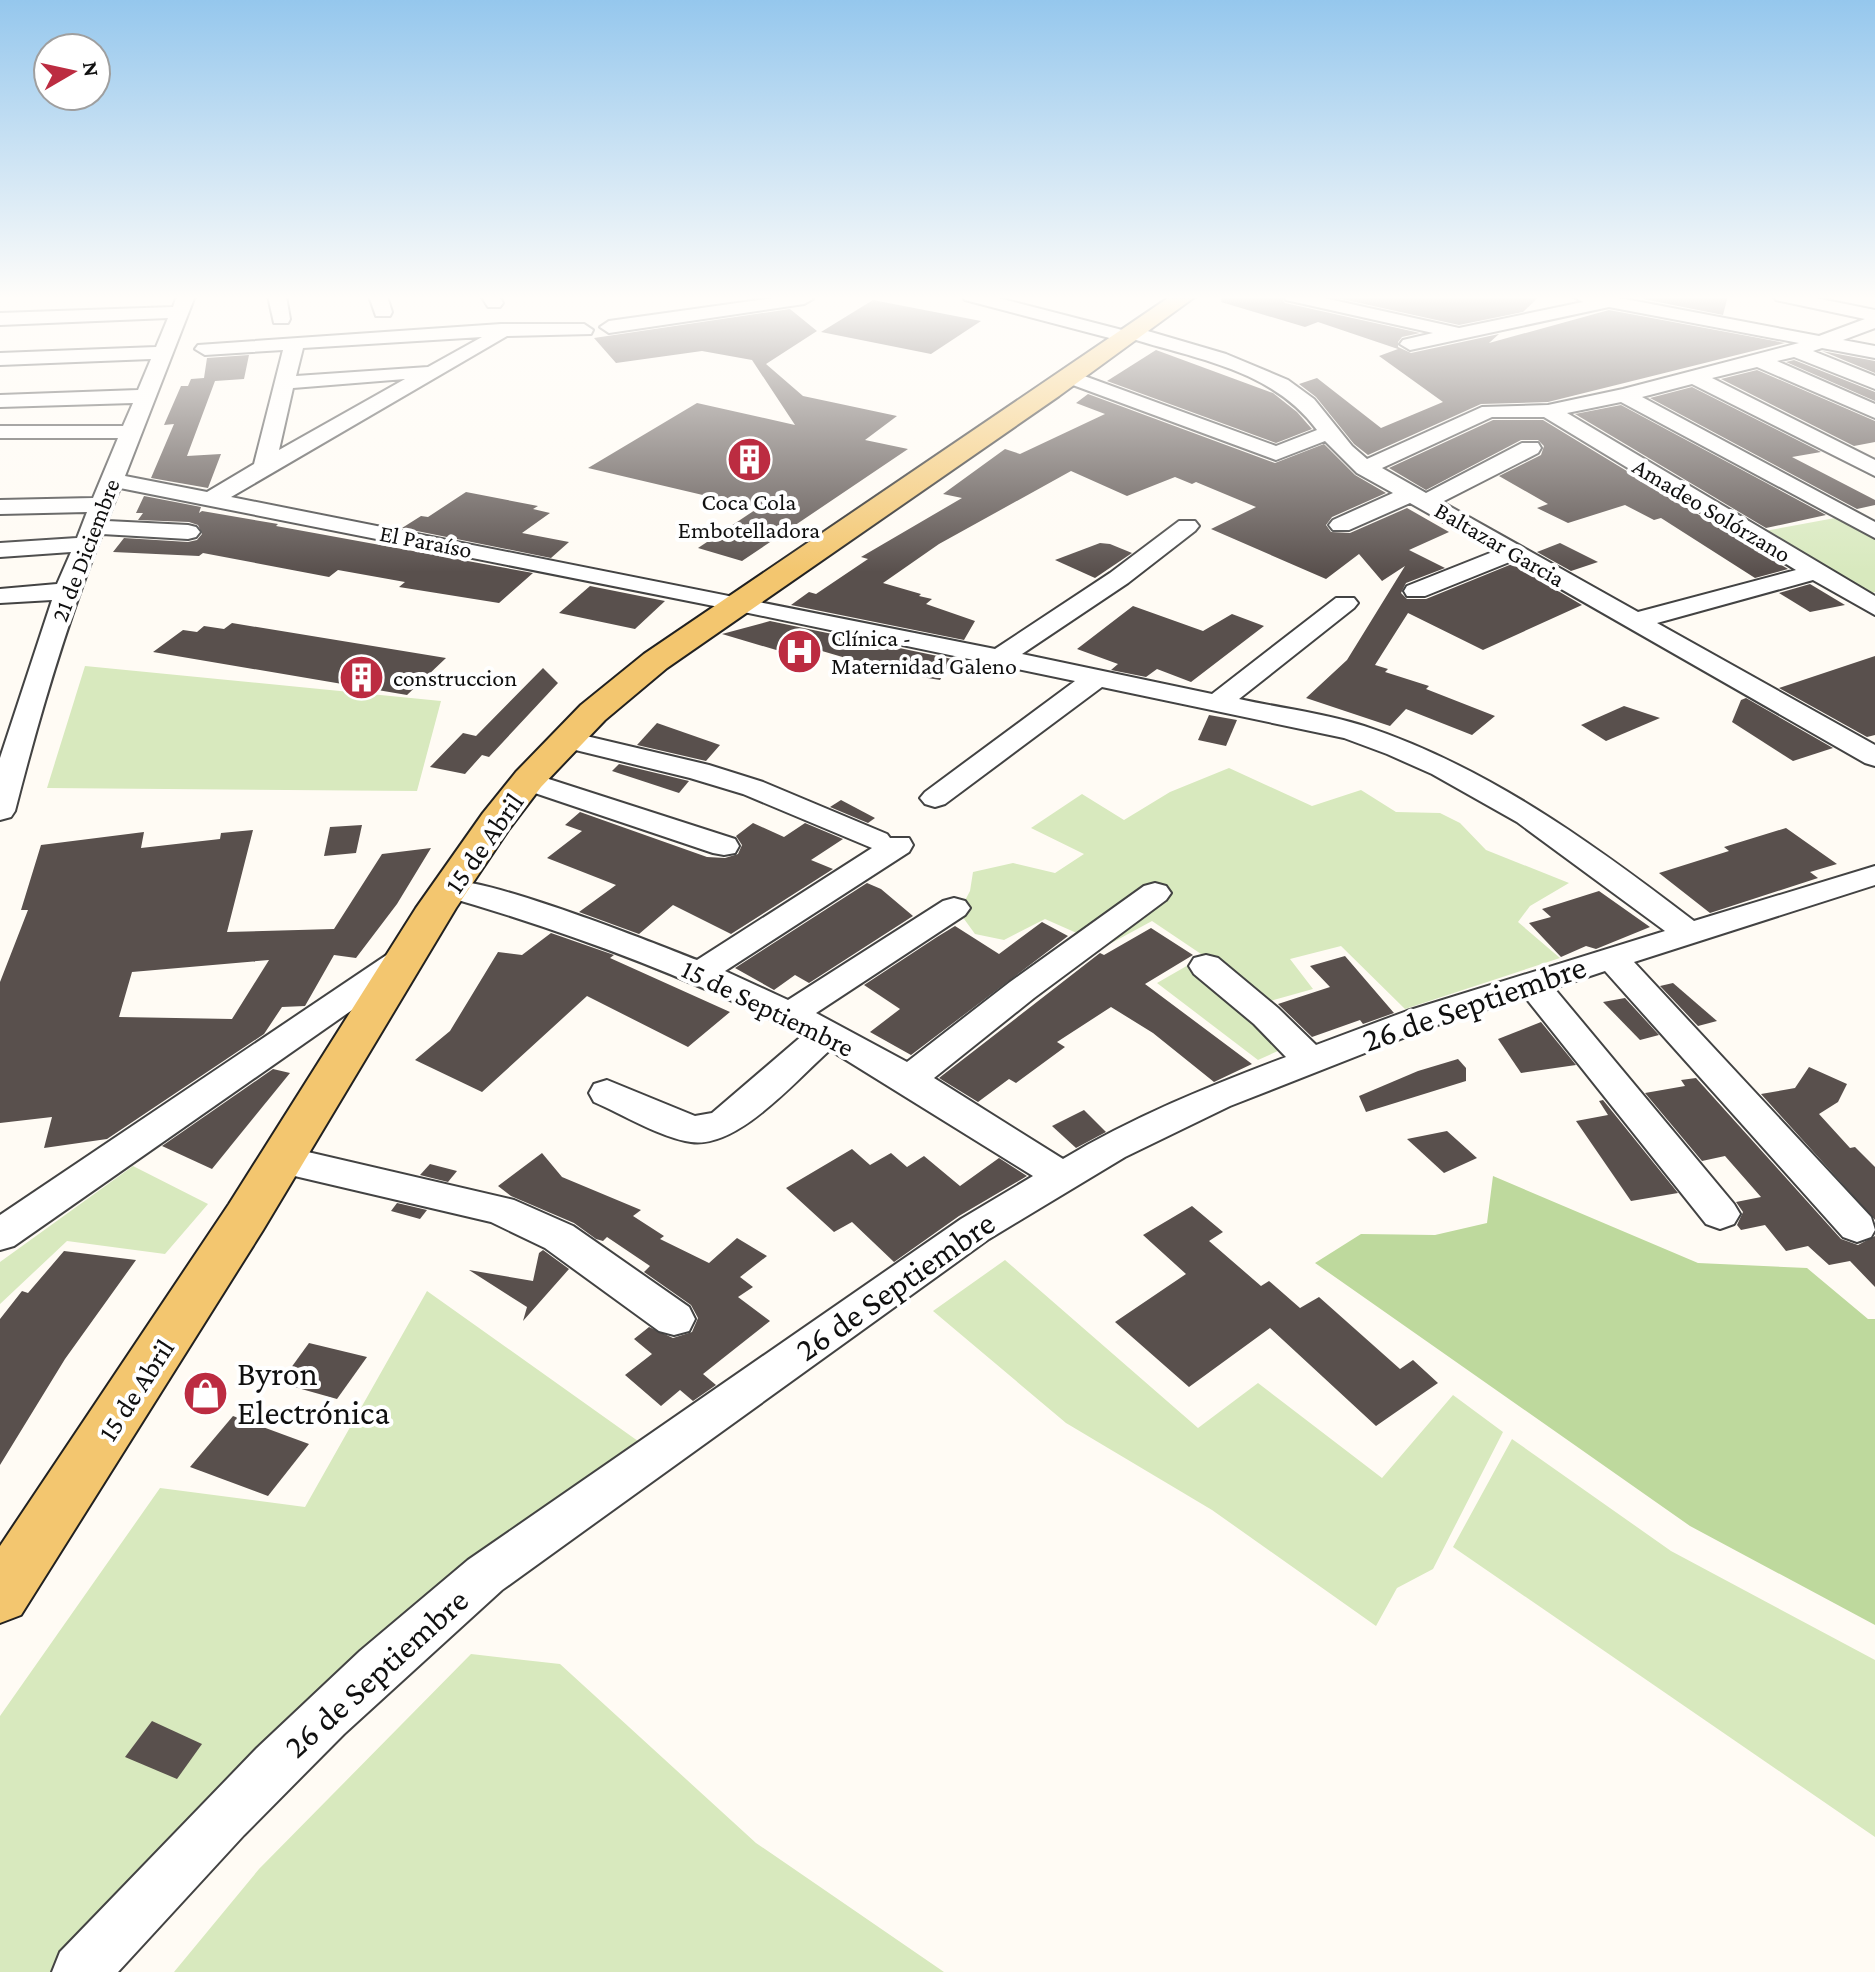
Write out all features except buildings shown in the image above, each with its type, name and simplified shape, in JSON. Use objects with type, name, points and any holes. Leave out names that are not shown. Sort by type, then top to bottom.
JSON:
[{"type":"main road","name":"15 de Abril","points":[[0,1596],[282,1160],[407,957],[527,781],[565,739],[630,682],[739,603],[1053,388]]},
{"type":"street","name":"21 de Diciembre","points":[[2,795],[12,724],[149,388]]},
{"type":"street","points":[[264,467],[283,388]]},
{"type":"street","points":[[211,499],[405,388]]},
{"type":"street","points":[[1099,388],[1276,453],[1327,433]]},
{"type":"street","name":"Baltazar Garcia","points":[[1286,388],[1307,405],[1327,433],[1365,468],[1875,757]]},
{"type":"street","points":[[1365,468],[1489,411],[1548,411],[1654,388]]},
{"type":"street","points":[[1716,388],[1875,469]]},
{"type":"street","points":[[1821,388],[1875,412]]},
{"type":"street","points":[[1624,395],[1875,531]]},
{"type":"street","points":[[0,401],[146,396]]},
{"type":"street","name":"Amadeo Solórzano","points":[[1548,411],[1873,605]]},
{"type":"street","points":[[0,432],[132,432]]},
{"type":"street","points":[[1341,525],[1419,498],[1530,448]]},
{"type":"street","name":"El Paraíso","points":[[112,480],[739,603],[1351,731],[1425,758],[1483,788],[1687,932]]},
{"type":"street","points":[[0,507],[102,505]]},
{"type":"street","points":[[997,659],[1119,578],[1187,526]]},
{"type":"street","points":[[0,550],[89,536],[188,532]]},
{"type":"street","points":[[1416,591],[1514,552]]},
{"type":"street","points":[[1635,621],[1816,572]]},
{"type":"street","points":[[0,596],[67,591]]},
{"type":"street","points":[[1217,703],[1345,603]]},
{"type":"street","points":[[935,798],[1095,679]]},
{"type":"street","points":[[565,739],[684,767],[753,788],[887,843],[701,972]]},
{"type":"street","points":[[527,781],[724,846]]},
{"type":"street","name":"26 de Septiembre","points":[[80,1972],[236,1804],[334,1706],[441,1610],[497,1566],[873,1300],[975,1229],[1061,1176],[1112,1147],[1309,1059],[1687,932],[1875,875]]},
{"type":"street","name":"15 de Septiembre","points":[[452,888],[535,911],[701,972],[827,1033],[1061,1176]]},
{"type":"street","points":[[906,1079],[939,1058],[1022,990],[1155,893]]},
{"type":"street","points":[[789,1015],[954,908]]},
{"type":"street","points":[[0,1235],[407,957]]},
{"type":"street","points":[[1611,957],[1857,1227]]},
{"type":"street","points":[[1206,966],[1266,1016],[1309,1059]]},
{"type":"street","points":[[1532,983],[1720,1214]]},
{"type":"street","points":[[607,1093],[691,1129],[707,1129],[725,1122],[827,1033]]},
{"type":"street","points":[[282,1160],[500,1210],[559,1237],[674,1319]]},
{"type":"green space","points":[[1835,518],[1875,539],[1875,592],[1867,595],[1759,532]]},
{"type":"green space","points":[[85,666],[441,701],[417,791],[47,788]]},
{"type":"green space","points":[[1229,768],[1312,806],[1361,790],[1396,812],[1440,813],[1460,823],[1486,850],[1569,883],[1530,906],[1518,922],[1560,958],[1405,1009],[1341,946],[1290,959],[1313,989],[1259,1004],[1280,1050],[1258,1060],[1157,983],[1204,956],[1152,921],[1106,946],[1045,919],[1004,940],[975,934],[959,912],[970,891],[973,872],[1013,863],[1055,873],[1084,854],[1031,828],[1082,794],[1124,820],[1170,792]]},
{"type":"green space","points":[[133,1166],[208,1204],[165,1254],[67,1241],[0,1304],[0,1262]]},
{"type":"green space","points":[[1493,1176],[1698,1263],[1807,1268],[1868,1319],[1875,1319],[1875,1625],[1690,1526],[1315,1263],[1361,1234],[1435,1235],[1487,1223]]},
{"type":"green space","points":[[1005,1260],[1198,1428],[1258,1383],[1382,1478],[1453,1395],[1503,1432],[1433,1569],[1397,1588],[1376,1626],[1212,1510],[1066,1423],[933,1311]]},
{"type":"green space","points":[[427,1291],[666,1461],[385,1675],[95,1972],[0,1972],[0,1716],[160,1488],[305,1507]]},
{"type":"green space","points":[[1512,1439],[1671,1551],[1875,1660],[1875,1837],[1453,1547]]},
{"type":"green space","points":[[471,1654],[560,1664],[756,1843],[944,1972],[174,1972],[259,1869]]},
{"type":"place","name":"Coca Cola Embotelladora","points":[[749,459]]},
{"type":"place","name":"Clínica - Maternidad Galeno","points":[[800,651]]},
{"type":"place","name":"construccion","points":[[362,677]]},
{"type":"place","name":"Byron Electrónica","points":[[206,1393]]}]
